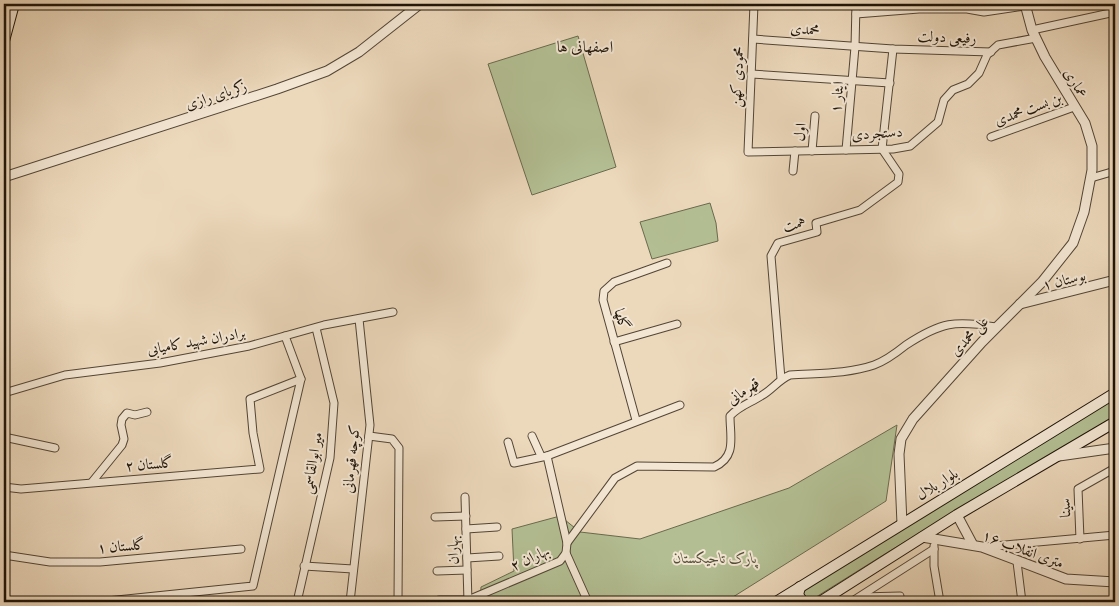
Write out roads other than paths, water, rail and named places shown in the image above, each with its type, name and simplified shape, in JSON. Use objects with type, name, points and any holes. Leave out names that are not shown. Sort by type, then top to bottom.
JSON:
[{"type":"main road","points":[[4,40],[14,4]]},
{"type":"main road","name":"بلوار بلال","points":[[776,602],[1115,393]]},
{"type":"main road","points":[[820,602],[922,537],[1115,422]]},
{"type":"main road","points":[[800,587],[798,595],[803,602]]},
{"type":"street","name":"زکریای رازی","points":[[4,177],[259,95],[327,71],[359,52],[420,4]]},
{"type":"street","name":"محمودی کهن","points":[[748,152],[754,4]]},
{"type":"street","name":"۱ ایثار","points":[[846,150],[855,47],[856,4]]},
{"type":"street","points":[[856,14],[915,7],[967,9],[984,12],[1025,5]]},
{"type":"street","name":"عماری","points":[[1025,5],[1034,34],[1074,107],[1085,123],[1092,146],[1091,178]]},
{"type":"street","name":"رفیعی دولت","points":[[855,47],[893,50],[991,52],[998,45],[1115,12]]},
{"type":"street","name":"محمدی","points":[[753,39],[855,47]]},
{"type":"street","points":[[882,149],[893,50]]},
{"type":"street","name":"دستجردی","points":[[748,152],[882,149],[910,146],[938,122],[944,100],[953,90],[968,84],[979,73],[991,52]]},
{"type":"street","points":[[751,74],[890,84]]},
{"type":"street","name":"بن بست محمدی","points":[[991,137],[1074,107]]},
{"type":"street","name":"اول","points":[[812,151],[815,116]]},
{"type":"street","name":"همت","points":[[781,379],[771,256],[778,243],[817,232],[816,223],[860,210],[898,182],[899,174],[882,149]]},
{"type":"street","points":[[793,171],[795,151]]},
{"type":"street","points":[[1091,178],[1115,171]]},
{"type":"street","name":"علی محمدی","points":[[902,524],[899,454],[901,439],[913,420],[996,327],[1042,282],[1072,243],[1084,212],[1091,178]]},
{"type":"street","name":"گلها","points":[[636,420],[603,300],[604,291],[614,282],[667,263]]},
{"type":"street","name":"بوستان ۱","points":[[1019,304],[1115,280]]},
{"type":"street","name":"برادران شهید کامیابی","points":[[4,393],[65,375],[160,362],[249,346],[316,328],[393,312]]},
{"type":"street","name":"کوچه قهرمانی","points":[[350,602],[370,425],[359,319]]},
{"type":"street","name":"قهرمانی","points":[[567,544],[615,478],[626,471],[637,466],[714,467],[724,462],[730,452],[730,416],[738,408],[762,396],[781,379],[790,375],[863,368],[876,364],[919,337],[952,323],[967,322],[996,327]]},
{"type":"street","points":[[614,342],[677,324]]},
{"type":"street","name":"میر ابوالقاسمی","points":[[297,602],[330,458],[334,403],[316,328]]},
{"type":"street","points":[[107,601],[253,586],[301,380],[285,336]]},
{"type":"street","name":"گلستان ۲","points":[[4,487],[21,489],[260,470],[253,433],[250,399],[301,380]]},
{"type":"street","points":[[508,442],[514,463],[544,456],[680,405]]},
{"type":"street","points":[[92,482],[122,445],[122,419],[127,413],[135,415],[147,412]]},
{"type":"street","points":[[369,436],[392,439],[399,448],[398,602]]},
{"type":"street","name":"بهاران ۲","points":[[468,601],[560,561],[566,552],[567,544],[544,456],[532,436]]},
{"type":"street","points":[[4,437],[55,448]]},
{"type":"street","points":[[1054,457],[1115,448]]},
{"type":"street","name":"سینا","points":[[1080,539],[1078,490],[1115,468]]},
{"type":"street","name":"بهاران","points":[[465,497],[468,601]]},
{"type":"street","points":[[435,517],[466,516]]},
{"type":"street","points":[[957,516],[972,545]]},
{"type":"street","points":[[466,529],[497,527]]},
{"type":"street","points":[[982,548],[1115,535]]},
{"type":"street","name":"۱۶ متری انقلاب","points":[[922,537],[934,544],[972,545],[1066,579],[1114,582]]},
{"type":"street","points":[[851,602],[934,544],[940,602]]},
{"type":"street","name":"گلستان ۱","points":[[4,555],[50,562],[100,562],[242,549]]},
{"type":"street","points":[[566,552],[588,602]]},
{"type":"street","points":[[467,558],[499,556]]},
{"type":"street","points":[[1017,562],[1022,602]]},
{"type":"street","points":[[304,566],[353,569]]},
{"type":"street","points":[[437,571],[467,570]]},
{"type":"street","points":[[1114,582],[1114,602]]},
{"type":"street","points":[[860,597],[900,596]]},
{"type":"street","points":[[439,600],[468,601]]},
{"type":"district","name":"اصفهانی ها","points":[[585,46]]},
{"type":"park label","name":"پارک تاجیکستان","points":[[715,558]]}]
